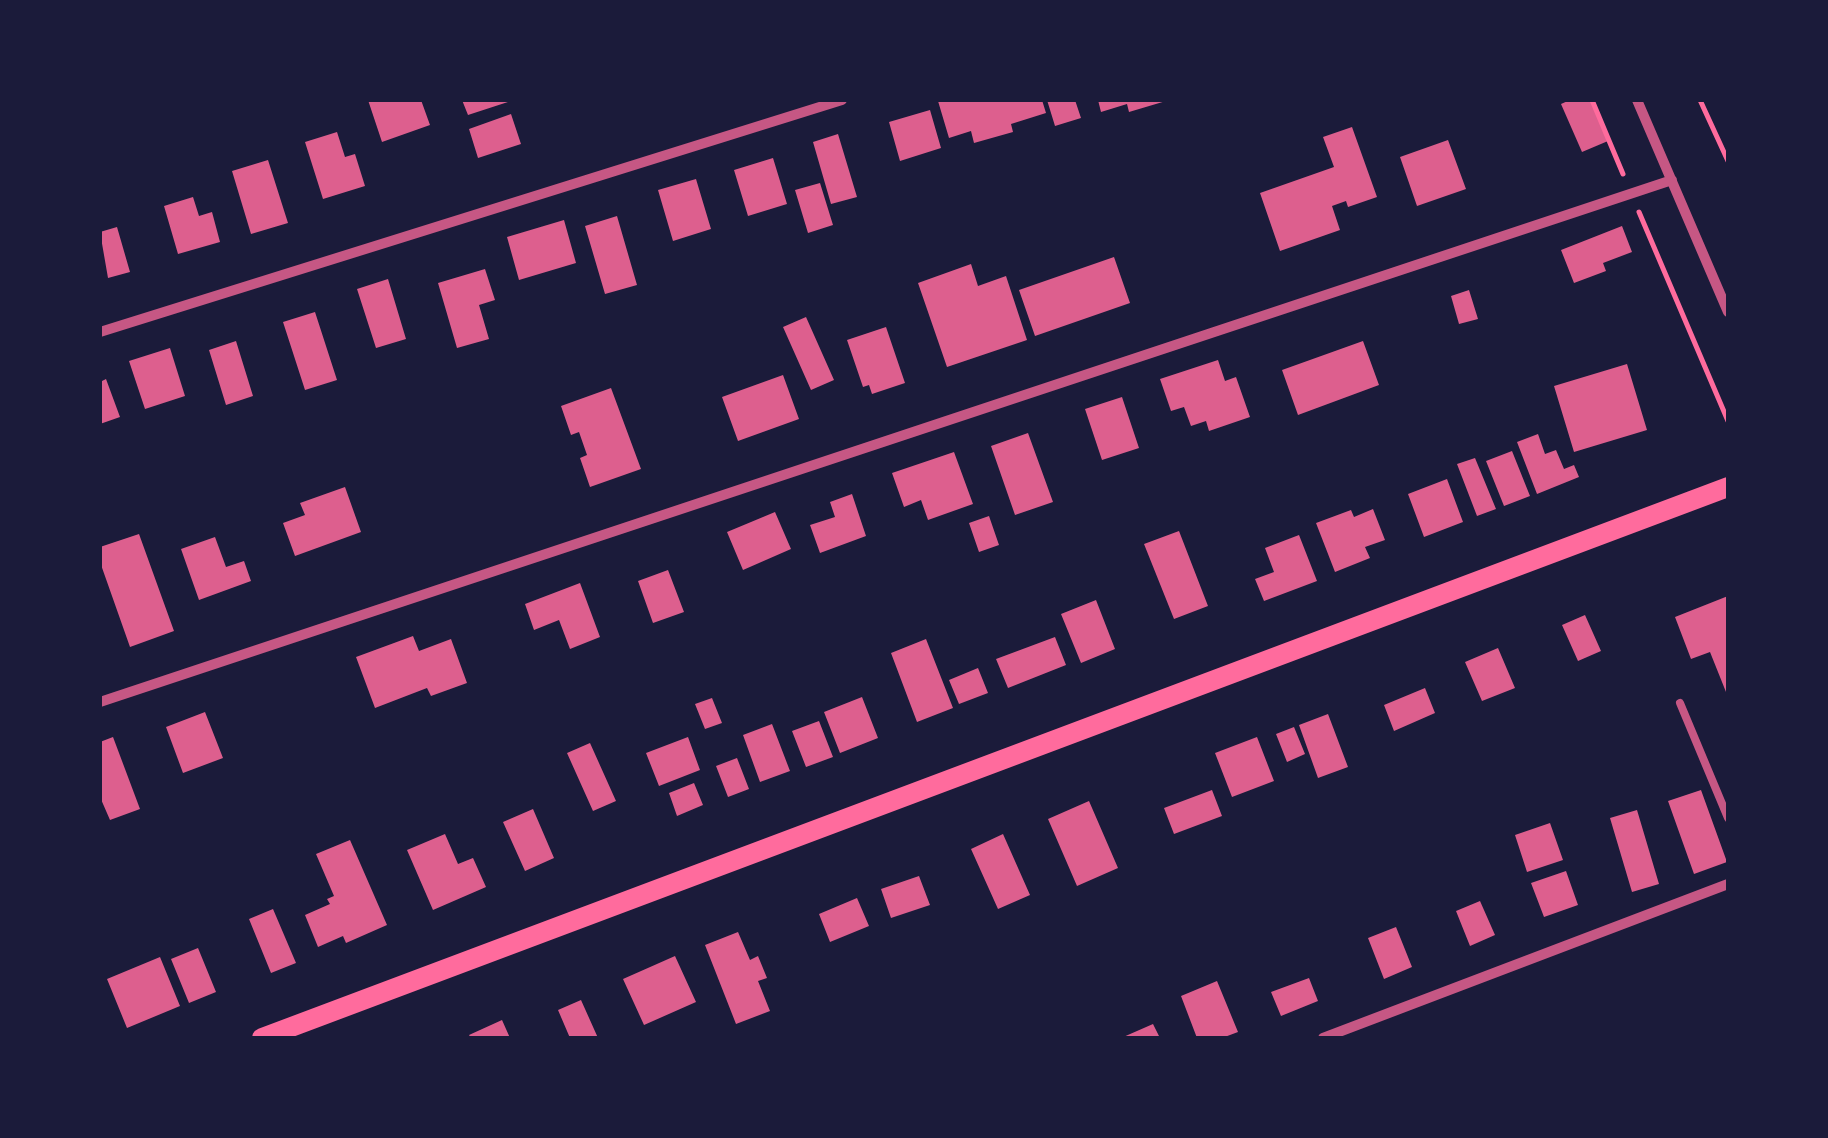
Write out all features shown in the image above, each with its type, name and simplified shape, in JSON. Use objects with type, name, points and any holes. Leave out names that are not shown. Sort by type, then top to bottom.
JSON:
[{"type":"main road","points":[[262,1038],[1728,487]]},
{"type":"street","points":[[100,332],[842,100]]},
{"type":"street","points":[[1637,100],[1728,312]]},
{"type":"street","points":[[100,702],[1672,180]]},
{"type":"street","points":[[1323,1038],[1728,884]]},
{"type":"lane","points":[[1680,702],[1728,818]]},
{"type":"path","points":[[1592,100],[1728,421]]},
{"type":"path","points":[[1700,100],[1728,161]]},
{"type":"building","points":[[368,100],[421,100],[430,125],[382,142]]},
{"type":"building","points":[[462,100],[510,100],[511,101],[468,115]]},
{"type":"building","points":[[1042,100],[1046,113],[1011,124],[1013,132],[974,143],[971,131],[949,138],[938,101]]},
{"type":"building","points":[[1047,100],[1075,100],[1081,118],[1055,126]]},
{"type":"building","points":[[1098,100],[1166,101],[1129,112],[1127,104],[1101,112]]},
{"type":"building","points":[[1590,100],[1608,141],[1582,152],[1561,104]]},
{"type":"building","points":[[930,110],[941,148],[900,161],[889,122]]},
{"type":"building","points":[[511,114],[521,144],[478,158],[469,129]]},
{"type":"building","points":[[1352,127],[1377,197],[1348,207],[1346,201],[1332,206],[1340,230],[1280,251],[1260,193],[1334,167],[1323,137]]},
{"type":"building","points":[[337,132],[345,157],[355,154],[365,186],[323,199],[305,142]]},
{"type":"building","points":[[838,134],[857,197],[831,204],[813,142]]},
{"type":"building","points":[[1448,140],[1466,189],[1417,206],[1400,157]]},
{"type":"building","points":[[773,158],[787,204],[748,216],[734,170]]},
{"type":"building","points":[[268,160],[288,223],[251,234],[232,171]]},
{"type":"building","points":[[696,179],[711,229],[673,241],[658,190]]},
{"type":"building","points":[[820,183],[833,225],[808,233],[795,190]]},
{"type":"building","points":[[193,197],[199,216],[212,212],[220,242],[178,254],[164,206]]},
{"type":"building","points":[[617,216],[637,285],[605,294],[585,226]]},
{"type":"building","points":[[564,220],[576,263],[519,280],[507,237]]},
{"type":"building","points":[[1622,226],[1632,252],[1603,263],[1606,271],[1574,283],[1561,250]]},
{"type":"building","points":[[117,227],[130,272],[108,278],[100,232]]},
{"type":"building","points":[[1114,257],[1130,303],[1035,336],[1019,290]]},
{"type":"building","points":[[971,264],[978,286],[1006,276],[1027,340],[947,367],[918,283]]},
{"type":"building","points":[[485,269],[495,300],[479,305],[489,339],[457,348],[438,283]]},
{"type":"building","points":[[388,279],[406,339],[376,348],[357,289]]},
{"type":"building","points":[[1469,290],[1478,319],[1459,324],[1451,296]]},
{"type":"building","points":[[315,312],[337,380],[305,390],[283,322]]},
{"type":"building","points":[[806,317],[834,380],[811,390],[783,327]]},
{"type":"building","points":[[886,327],[905,383],[872,394],[869,385],[863,387],[847,340]]},
{"type":"building","points":[[236,341],[253,396],[226,405],[209,350]]},
{"type":"building","points":[[1363,341],[1379,385],[1298,415],[1282,370]]},
{"type":"building","points":[[170,348],[185,396],[145,409],[129,361]]},
{"type":"building","points":[[1218,360],[1225,381],[1236,377],[1250,417],[1209,431],[1206,421],[1191,426],[1184,407],[1171,411],[1160,379]]},
{"type":"building","points":[[1627,364],[1647,430],[1574,452],[1554,386]]},
{"type":"building","points":[[783,375],[799,419],[738,441],[722,397]]},
{"type":"building","points":[[106,379],[120,417],[100,424],[100,382]]},
{"type":"building","points":[[611,388],[641,469],[590,487],[580,458],[587,455],[579,432],[571,435],[561,406]]},
{"type":"building","points":[[1122,397],[1139,448],[1102,460],[1085,409]]},
{"type":"building","points":[[1028,433],[1053,502],[1015,515],[991,446]]},
{"type":"building","points":[[1538,434],[1545,454],[1556,450],[1564,469],[1574,465],[1579,477],[1537,494],[1517,442]]},
{"type":"building","points":[[1512,451],[1530,496],[1504,506],[1486,461]]},
{"type":"building","points":[[954,452],[973,504],[928,520],[921,500],[904,507],[892,473]]},
{"type":"building","points":[[1475,458],[1496,509],[1477,516],[1457,464]]},
{"type":"building","points":[[1447,479],[1463,522],[1424,537],[1408,494]]},
{"type":"building","points":[[345,487],[361,532],[295,556],[283,523],[305,515],[300,503]]},
{"type":"building","points":[[852,494],[866,536],[820,553],[810,525],[835,517],[830,502]]},
{"type":"building","points":[[1373,509],[1385,540],[1365,547],[1370,558],[1335,572],[1316,523],[1351,510],[1354,517]]},
{"type":"building","points":[[775,512],[791,549],[743,570],[727,532]]},
{"type":"building","points":[[989,516],[999,545],[979,552],[969,523]]},
{"type":"building","points":[[1179,531],[1208,606],[1174,619],[1144,544]]},
{"type":"building","points":[[139,534],[174,631],[130,647],[100,562],[100,547]]},
{"type":"building","points":[[1299,535],[1317,581],[1264,601],[1255,579],[1274,572],[1265,548]]},
{"type":"building","points":[[215,537],[226,567],[244,561],[251,581],[199,600],[181,549]]},
{"type":"building","points":[[668,570],[684,612],[653,623],[638,581]]},
{"type":"building","points":[[580,583],[600,637],[570,649],[559,620],[534,630],[525,604]]},
{"type":"building","points":[[1728,596],[1728,697],[1710,652],[1691,659],[1675,617]]},
{"type":"building","points":[[1096,600],[1115,649],[1081,663],[1061,614]]},
{"type":"building","points":[[1585,615],[1601,651],[1578,661],[1562,625]]},
{"type":"building","points":[[413,636],[419,651],[451,639],[467,683],[431,696],[427,688],[375,708],[356,657]]},
{"type":"building","points":[[1055,637],[1066,665],[1008,688],[996,659]]},
{"type":"building","points":[[926,639],[953,708],[917,722],[891,653]]},
{"type":"building","points":[[1498,648],[1515,688],[1482,701],[1465,662]]},
{"type":"building","points":[[978,668],[988,693],[959,704],[949,680]]},
{"type":"building","points":[[1425,688],[1435,713],[1394,731],[1384,705]]},
{"type":"building","points":[[862,697],[878,738],[840,753],[824,712]]},
{"type":"building","points":[[712,698],[722,723],[705,729],[695,704]]},
{"type":"building","points":[[205,712],[223,758],[183,773],[166,727]]},
{"type":"building","points":[[1328,714],[1348,767],[1318,778],[1299,725]]},
{"type":"building","points":[[819,721],[833,757],[806,767],[792,731]]},
{"type":"building","points":[[772,724],[790,771],[760,782],[743,735]]},
{"type":"building","points":[[1294,727],[1305,754],[1287,762],[1276,734]]},
{"type":"building","points":[[113,737],[140,809],[110,820],[100,797],[100,742]]},
{"type":"building","points":[[688,737],[700,770],[659,786],[646,753]]},
{"type":"building","points":[[1257,737],[1274,781],[1232,797],[1215,753]]},
{"type":"building","points":[[590,743],[616,801],[593,811],[567,753]]},
{"type":"building","points":[[737,758],[749,789],[728,797],[716,766]]},
{"type":"building","points":[[694,783],[703,805],[677,816],[669,793]]},
{"type":"building","points":[[1212,790],[1222,816],[1174,834],[1164,808]]},
{"type":"building","points":[[1701,790],[1727,862],[1694,874],[1668,801]]},
{"type":"building","points":[[1089,801],[1118,868],[1077,886],[1048,819]]},
{"type":"building","points":[[533,809],[554,858],[525,871],[503,822]]},
{"type":"building","points":[[1637,810],[1659,884],[1632,892],[1610,818]]},
{"type":"building","points":[[1550,823],[1563,860],[1527,872],[1515,835]]},
{"type":"building","points":[[445,834],[458,864],[473,858],[486,887],[433,910],[407,850]]},
{"type":"building","points":[[1003,834],[1030,895],[998,909],[971,849]]},
{"type":"building","points":[[350,840],[387,925],[346,943],[343,936],[318,947],[305,915],[330,904],[327,899],[334,896],[316,854]]},
{"type":"building","points":[[1566,871],[1578,905],[1544,917],[1531,883]]},
{"type":"building","points":[[919,876],[930,905],[891,918],[881,889]]},
{"type":"building","points":[[857,898],[869,926],[830,942],[819,914]]},
{"type":"building","points":[[1480,901],[1495,935],[1470,946],[1456,911]]},
{"type":"building","points":[[273,909],[296,963],[271,973],[249,919]]},
{"type":"building","points":[[1396,927],[1412,967],[1384,979],[1368,938]]},
{"type":"building","points":[[738,932],[750,960],[758,956],[767,978],[758,981],[770,1011],[736,1024],[705,945]]},
{"type":"building","points":[[198,948],[216,992],[189,1003],[171,959]]},
{"type":"building","points":[[675,956],[696,1002],[644,1025],[623,979]]},
{"type":"building","points":[[160,957],[180,1006],[127,1028],[107,979]]},
{"type":"building","points":[[1309,978],[1318,1001],[1281,1016],[1271,992]]},
{"type":"building","points":[[1217,981],[1238,1032],[1222,1038],[1197,1038],[1181,996]]},
{"type":"building","points":[[581,1000],[598,1038],[570,1038],[558,1010]]},
{"type":"building","points":[[502,1020],[510,1038],[469,1035]]},
{"type":"building","points":[[1153,1024],[1160,1038],[1121,1038]]}]
